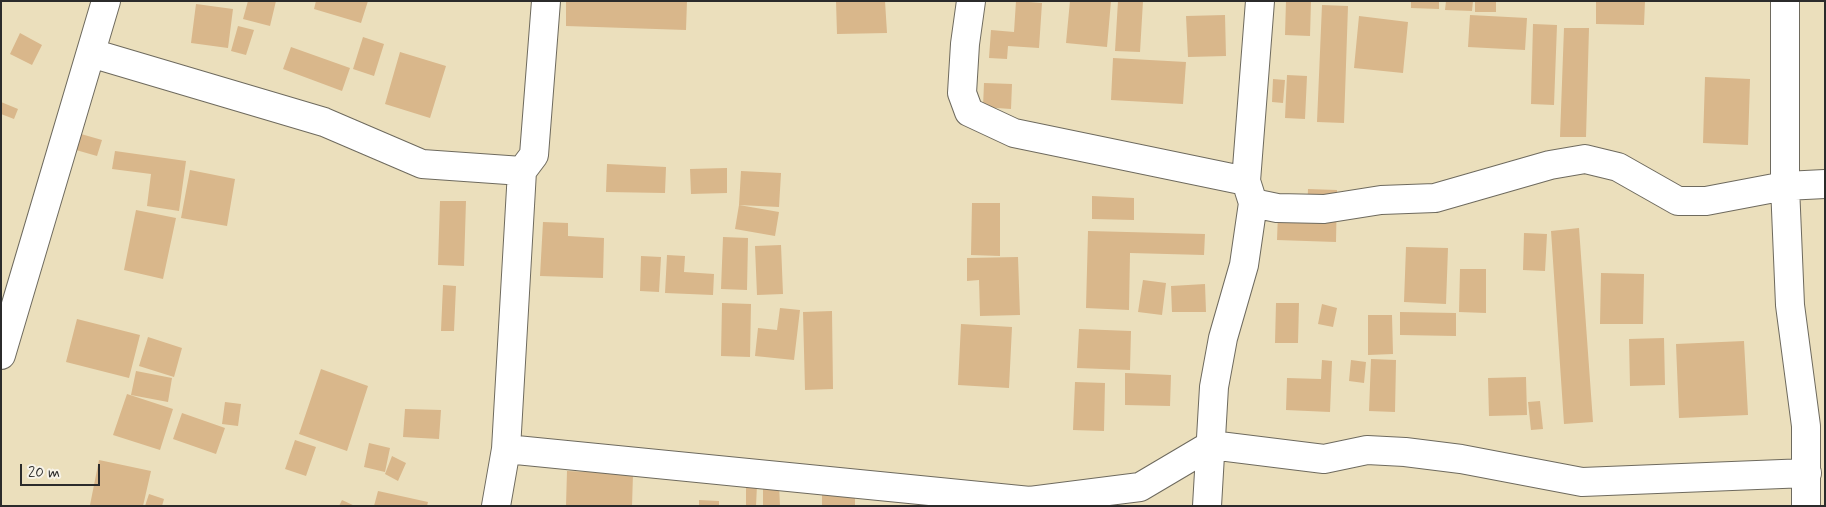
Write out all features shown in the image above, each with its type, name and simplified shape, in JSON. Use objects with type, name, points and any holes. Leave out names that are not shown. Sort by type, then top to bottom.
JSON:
[{"type":"street","points":[[3,343],[106,1]]},
{"type":"street","points":[[496,506],[506,449],[522,171],[534,155],[546,1]]},
{"type":"street","points":[[971,1],[964,44],[962,93],[969,112],[1014,133],[1250,192],[1276,208],[1324,209],[1381,200],[1435,198],[1550,165],[1585,159],[1618,167],[1678,201],[1706,201],[1785,186],[1825,184]]},
{"type":"street","points":[[1207,506],[1214,387],[1224,338],[1244,265],[1250,192],[1260,1]]},
{"type":"street","points":[[1785,1],[1785,186],[1790,305],[1806,426],[1806,506]]},
{"type":"street","points":[[91,53],[324,122],[422,164],[522,171]]},
{"type":"street","points":[[506,449],[1030,503],[1140,487],[1211,446],[1324,459],[1367,450],[1405,452],[1461,459],[1582,482],[1807,473]]},
{"type":"building","points":[[248,1],[276,1],[270,26],[243,19]]},
{"type":"building","points":[[316,1],[368,1],[361,23],[314,9]]},
{"type":"building","points":[[566,1],[687,1],[686,30],[566,26]]},
{"type":"building","points":[[836,1],[885,1],[887,33],[837,34]]},
{"type":"building","points":[[1016,1],[1042,3],[1039,48],[1008,46],[1007,59],[989,58],[991,30],[1014,32]]},
{"type":"building","points":[[1070,1],[1111,1],[1107,47],[1066,43]]},
{"type":"building","points":[[1118,1],[1143,1],[1140,52],[1115,51]]},
{"type":"building","points":[[1286,1],[1311,1],[1310,36],[1285,35]]},
{"type":"building","points":[[1411,1],[1439,1],[1439,9],[1411,8]]},
{"type":"building","points":[[1446,1],[1473,1],[1472,11],[1445,10]]},
{"type":"building","points":[[1475,1],[1496,1],[1496,12],[1475,12]]},
{"type":"building","points":[[1596,1],[1645,1],[1644,25],[1596,24]]},
{"type":"building","points":[[196,4],[233,9],[228,48],[191,43]]},
{"type":"building","points":[[1322,5],[1348,6],[1344,123],[1317,122]]},
{"type":"building","points":[[1225,15],[1226,56],[1188,57],[1186,16]]},
{"type":"building","points":[[1470,15],[1527,18],[1525,50],[1468,47]]},
{"type":"building","points":[[1359,16],[1408,22],[1403,73],[1354,68]]},
{"type":"building","points":[[1533,24],[1557,25],[1554,105],[1531,104]]},
{"type":"building","points":[[238,26],[254,30],[246,55],[231,51]]},
{"type":"building","points":[[1564,28],[1589,28],[1586,137],[1560,137]]},
{"type":"building","points":[[20,33],[42,45],[32,65],[10,54]]},
{"type":"building","points":[[363,37],[384,44],[374,76],[353,69]]},
{"type":"building","points":[[291,47],[350,68],[342,91],[283,69]]},
{"type":"building","points":[[400,52],[446,66],[430,118],[385,104]]},
{"type":"building","points":[[1113,58],[1186,62],[1183,104],[1111,100]]},
{"type":"building","points":[[1287,75],[1307,76],[1305,119],[1285,118]]},
{"type":"building","points":[[1705,77],[1750,79],[1748,145],[1703,143]]},
{"type":"building","points":[[1273,79],[1285,80],[1283,103],[1272,102]]},
{"type":"building","points":[[984,83],[1012,84],[1011,109],[983,107]]},
{"type":"building","points":[[1,102],[18,109],[14,119],[1,114]]},
{"type":"building","points":[[74,132],[102,140],[97,156],[69,148]]},
{"type":"building","points":[[115,151],[186,161],[179,211],[147,206],[151,174],[112,169]]},
{"type":"building","points":[[607,164],[666,167],[665,193],[606,192]]},
{"type":"building","points":[[727,168],[727,193],[691,194],[690,169]]},
{"type":"building","points":[[190,170],[235,179],[227,226],[181,218]]},
{"type":"building","points":[[741,171],[781,173],[779,207],[739,205]]},
{"type":"building","points":[[1308,189],[1337,190],[1336,242],[1277,240],[1278,213],[1307,214]]},
{"type":"building","points":[[1092,196],[1134,198],[1134,220],[1092,219]]},
{"type":"building","points":[[440,201],[466,201],[464,266],[438,265]]},
{"type":"building","points":[[972,203],[1000,203],[1000,256],[971,255]]},
{"type":"building","points":[[739,205],[779,212],[775,236],[735,229]]},
{"type":"building","points":[[136,210],[176,218],[163,279],[124,270]]},
{"type":"building","points":[[543,222],[568,223],[568,236],[604,238],[603,278],[540,276]]},
{"type":"building","points":[[1579,228],[1593,422],[1564,424],[1551,231]]},
{"type":"building","points":[[1088,231],[1205,234],[1204,255],[1130,253],[1129,310],[1086,308]]},
{"type":"building","points":[[1524,233],[1547,234],[1545,271],[1523,270]]},
{"type":"building","points":[[723,237],[748,238],[747,290],[721,289]]},
{"type":"building","points":[[781,245],[783,294],[757,295],[755,246]]},
{"type":"building","points":[[1406,247],[1448,248],[1446,304],[1404,302]]},
{"type":"building","points":[[667,255],[685,256],[684,272],[714,274],[713,295],[665,293]]},
{"type":"building","points":[[641,256],[661,257],[659,292],[640,291]]},
{"type":"building","points":[[1018,257],[1020,315],[980,316],[979,280],[967,281],[967,258]]},
{"type":"building","points":[[1460,269],[1486,269],[1486,313],[1459,312]]},
{"type":"building","points":[[1601,273],[1644,274],[1643,324],[1600,324]]},
{"type":"building","points":[[1143,280],[1166,283],[1162,315],[1138,312]]},
{"type":"building","points":[[1205,284],[1206,312],[1172,312],[1171,286]]},
{"type":"building","points":[[443,285],[456,286],[454,331],[441,331]]},
{"type":"building","points":[[722,303],[751,304],[750,357],[721,356]]},
{"type":"building","points":[[1276,303],[1299,303],[1298,343],[1275,343]]},
{"type":"building","points":[[1322,304],[1337,308],[1333,327],[1318,324]]},
{"type":"building","points":[[780,308],[800,310],[794,360],[755,356],[758,328],[777,330]]},
{"type":"building","points":[[832,311],[833,389],[805,390],[803,312]]},
{"type":"building","points":[[1400,312],[1456,313],[1456,336],[1400,335]]},
{"type":"building","points":[[1368,315],[1392,315],[1393,354],[1368,355]]},
{"type":"building","points":[[77,319],[140,335],[129,378],[66,362]]},
{"type":"building","points":[[961,324],[1012,327],[1009,388],[958,385]]},
{"type":"building","points":[[1079,329],[1131,331],[1130,370],[1077,368]]},
{"type":"building","points":[[148,337],[182,348],[174,377],[139,366]]},
{"type":"building","points":[[1664,338],[1665,385],[1630,386],[1629,339]]},
{"type":"building","points":[[1744,341],[1748,415],[1679,418],[1676,344]]},
{"type":"building","points":[[1371,359],[1396,360],[1395,412],[1369,411]]},
{"type":"building","points":[[1322,360],[1332,361],[1330,412],[1286,410],[1287,378],[1321,379]]},
{"type":"building","points":[[1351,360],[1366,362],[1364,383],[1349,381]]},
{"type":"building","points":[[321,369],[368,386],[347,451],[299,434]]},
{"type":"building","points":[[136,371],[172,378],[168,402],[131,395]]},
{"type":"building","points":[[1125,373],[1171,375],[1170,406],[1125,405]]},
{"type":"building","points":[[1526,377],[1527,415],[1489,416],[1488,378]]},
{"type":"building","points":[[1075,382],[1105,383],[1104,431],[1073,430]]},
{"type":"building","points":[[127,394],[173,409],[160,450],[113,435]]},
{"type":"building","points":[[1540,401],[1543,429],[1531,430],[1528,402]]},
{"type":"building","points":[[225,402],[241,404],[238,426],[222,424]]},
{"type":"building","points":[[405,409],[441,410],[439,439],[403,437]]},
{"type":"building","points":[[182,413],[225,428],[216,454],[173,439]]},
{"type":"building","points":[[295,440],[316,447],[306,476],[285,469]]},
{"type":"building","points":[[369,443],[390,448],[385,472],[364,467]]},
{"type":"building","points":[[392,456],[406,463],[398,481],[385,474]]},
{"type":"building","points":[[99,460],[151,471],[143,506],[90,505]]},
{"type":"building","points":[[567,471],[633,474],[632,506],[566,506]]},
{"type":"building","points":[[746,484],[757,485],[756,506],[746,506]]},
{"type":"building","points":[[779,485],[780,506],[763,506],[763,486]]},
{"type":"building","points":[[378,491],[428,502],[427,506],[374,506]]},
{"type":"building","points":[[822,492],[855,493],[855,506],[822,506]]},
{"type":"building","points":[[149,494],[164,499],[162,506],[145,506]]},
{"type":"building","points":[[342,500],[355,506],[339,506]]},
{"type":"building","points":[[699,500],[719,501],[719,506],[699,506]]}]
